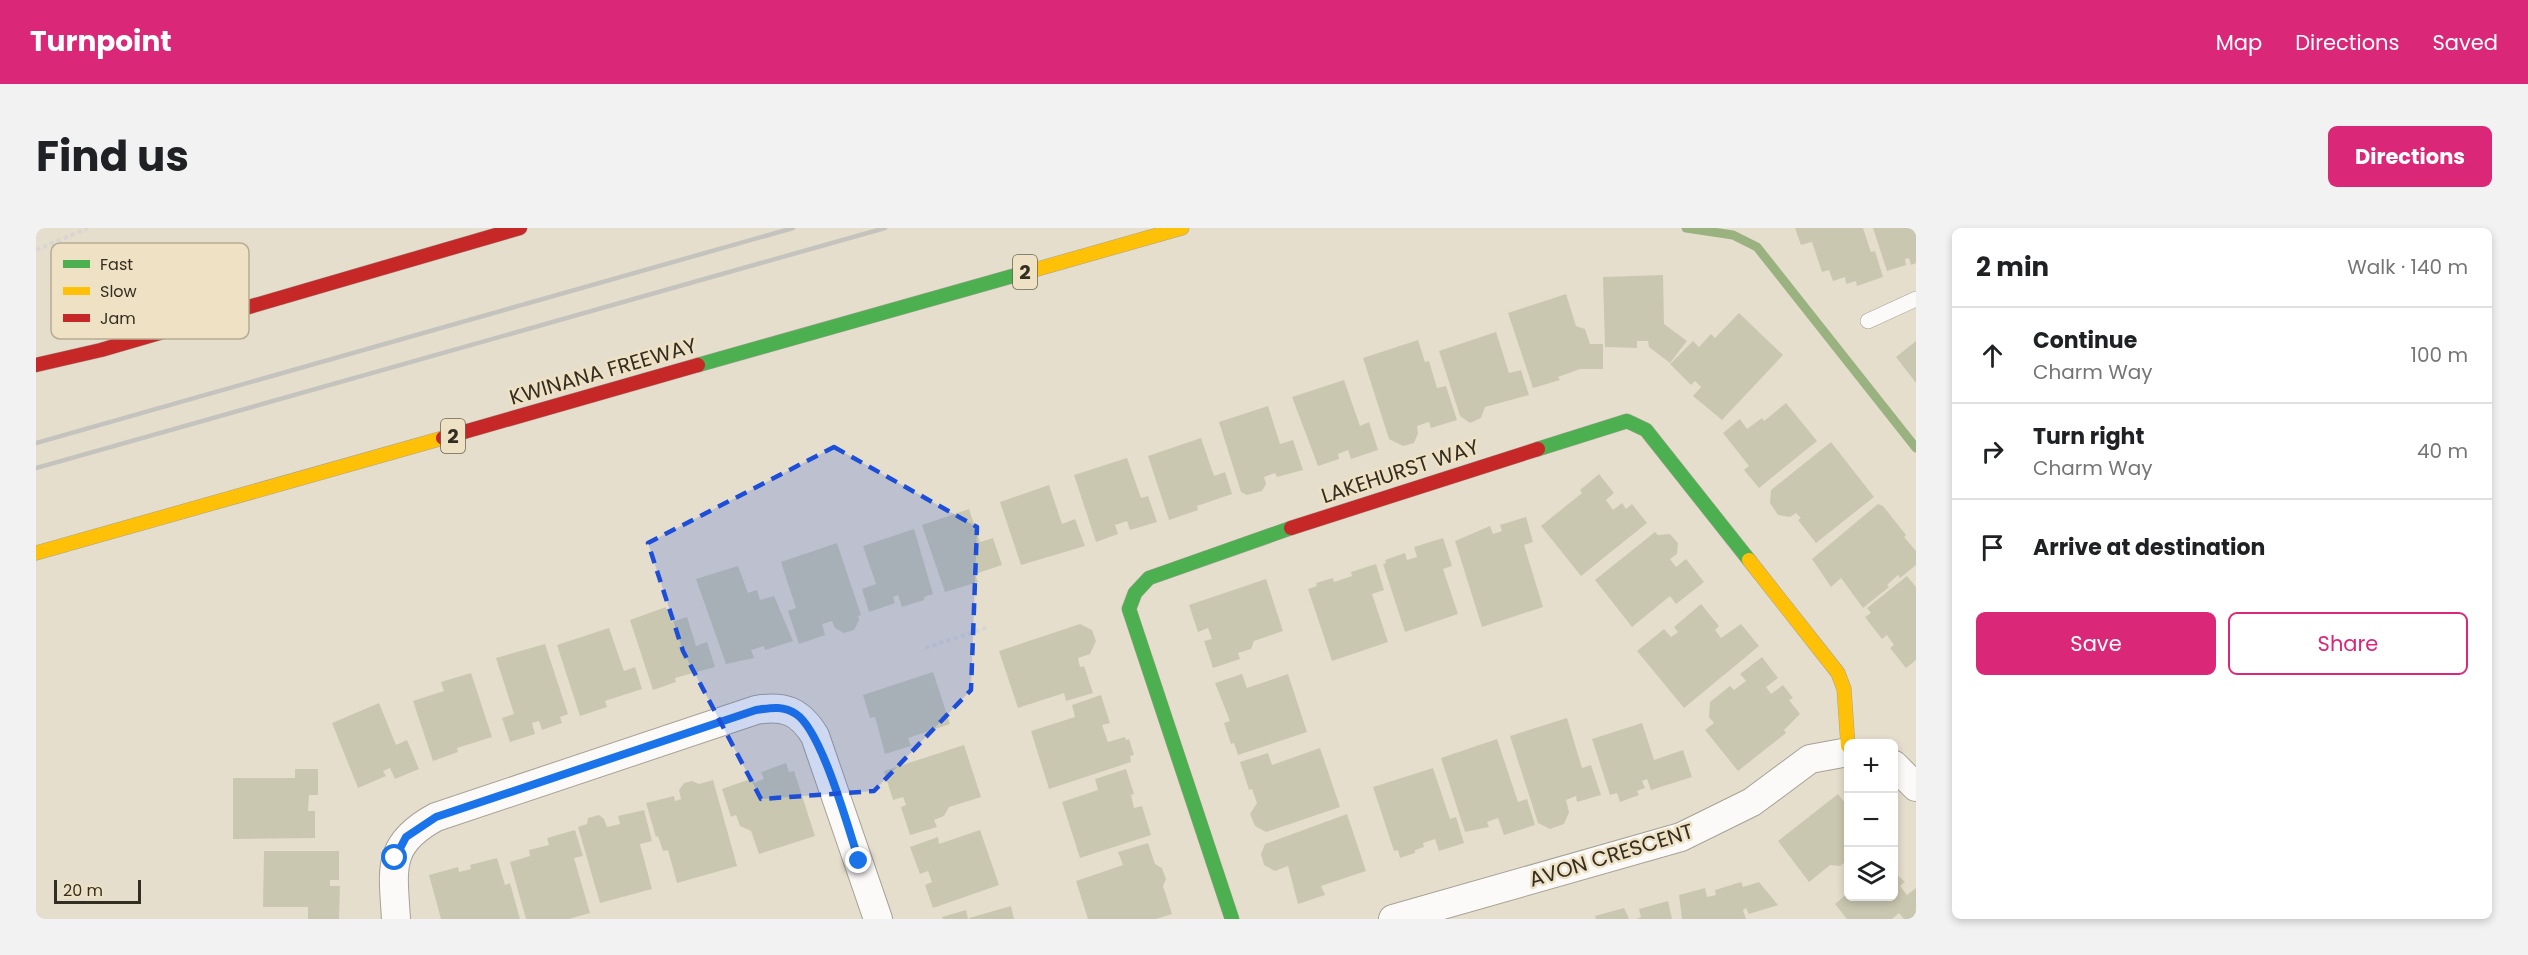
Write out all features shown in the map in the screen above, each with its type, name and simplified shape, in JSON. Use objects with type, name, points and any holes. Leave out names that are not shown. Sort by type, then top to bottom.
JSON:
[{"type":"main road","points":[[249,307],[519,228]]},
{"type":"main road","name":"KWINANA FREEWAY","points":[[36,553],[1182,228]]},
{"type":"main road","points":[[36,366],[142,339]]},
{"type":"main road","name":"LAKEHURST WAY","points":[[1232,919],[1129,609],[1135,593],[1149,578],[1312,521],[1615,424],[1627,422],[1646,430],[1838,673],[1844,689],[1848,739]]},
{"type":"street","points":[[396,919],[393,870],[395,858],[406,837],[427,822],[745,714],[779,707],[796,713],[815,736],[878,919]]},
{"type":"street","name":"AVON CRESCENT","points":[[1393,919],[1681,837],[1752,802],[1810,759],[1844,753]]},
{"type":"street","points":[[1898,770],[1916,787]]},
{"type":"lane","points":[[1868,321],[1916,299]]},
{"type":"path","points":[[53,243],[88,228]]},
{"type":"path","points":[[36,250],[51,244]]},
{"type":"path","points":[[925,648],[986,628]]},
{"type":"highlighted area","points":[[834,447],[977,527],[971,690],[874,791],[761,799],[683,651],[648,543]]},
{"type":"building","points":[[1795,228],[1863,228],[1871,252],[1875,251],[1883,277],[1857,286],[1856,281],[1846,284],[1845,277],[1833,281],[1829,270],[1822,272],[1812,242],[1801,245]]},
{"type":"building","points":[[1873,228],[1916,228],[1916,263],[1911,265],[1909,258],[1905,259],[1906,265],[1887,271]]},
{"type":"building","points":[[1663,275],[1664,324],[1687,341],[1670,363],[1649,347],[1648,341],[1637,341],[1637,348],[1605,347],[1603,277]]},
{"type":"building","points":[[1566,294],[1576,326],[1585,329],[1590,344],[1603,344],[1603,369],[1580,369],[1558,377],[1560,380],[1533,388],[1508,313]]},
{"type":"building","points":[[1739,313],[1783,355],[1722,420],[1693,396],[1701,387],[1695,381],[1691,385],[1670,364],[1693,341],[1699,347],[1711,334],[1715,338]]},
{"type":"building","points":[[1496,332],[1509,373],[1521,370],[1529,395],[1485,407],[1481,418],[1470,423],[1460,416],[1439,351]]},
{"type":"building","points":[[1418,340],[1425,362],[1429,361],[1437,388],[1446,386],[1457,420],[1431,428],[1429,422],[1417,426],[1418,433],[1414,443],[1403,446],[1389,439],[1363,358]]},
{"type":"building","points":[[1916,341],[1916,383],[1896,357]]},
{"type":"building","points":[[1344,380],[1360,426],[1369,422],[1378,450],[1351,459],[1348,450],[1338,454],[1339,459],[1318,466],[1292,397]]},
{"type":"building","points":[[1786,403],[1817,441],[1759,488],[1744,470],[1749,466],[1723,433],[1740,419],[1747,429],[1762,418],[1764,421]]},
{"type":"building","points":[[1268,406],[1280,444],[1293,440],[1303,470],[1277,477],[1275,473],[1264,477],[1266,484],[1262,491],[1247,495],[1241,492],[1219,422]]},
{"type":"building","points":[[1201,438],[1214,476],[1225,472],[1232,494],[1197,506],[1198,510],[1169,520],[1148,456]]},
{"type":"building","points":[[1831,442],[1874,497],[1816,543],[1798,520],[1801,518],[1796,513],[1790,517],[1778,515],[1770,503],[1771,490]]},
{"type":"building","points":[[1127,458],[1141,498],[1148,496],[1157,522],[1130,530],[1127,521],[1115,525],[1118,534],[1096,542],[1074,475]]},
{"type":"building","points":[[1599,474],[1614,493],[1606,500],[1613,510],[1622,503],[1626,509],[1632,504],[1647,523],[1581,576],[1541,526],[1582,493],[1580,490]]},
{"type":"building","points":[[1049,485],[1062,524],[1075,519],[1085,546],[1021,565],[1000,502]]},
{"type":"building","points":[[1878,504],[1883,506],[1916,551],[1916,565],[1900,578],[1898,575],[1887,585],[1889,587],[1863,608],[1841,578],[1831,587],[1812,559]]},
{"type":"building","points":[[969,509],[980,542],[993,538],[1002,565],[975,574],[978,582],[945,592],[922,525]]},
{"type":"building","points":[[1526,517],[1533,542],[1524,545],[1543,607],[1482,627],[1455,541],[1490,526],[1493,534],[1502,531],[1500,525]]},
{"type":"building","points":[[914,529],[933,594],[924,597],[924,600],[902,607],[898,595],[893,597],[895,603],[869,612],[862,589],[876,584],[863,546]]},
{"type":"building","points":[[1655,532],[1658,535],[1670,534],[1678,543],[1677,554],[1670,559],[1676,567],[1686,559],[1704,582],[1676,604],[1670,596],[1632,627],[1595,580]]},
{"type":"building","points":[[1443,538],[1452,566],[1443,569],[1458,614],[1405,632],[1383,564],[1386,563],[1385,560],[1405,553],[1407,560],[1417,557],[1414,547]]},
{"type":"building","points":[[837,543],[861,615],[858,616],[859,620],[854,630],[844,633],[835,628],[832,621],[822,624],[825,635],[799,644],[788,611],[796,608],[781,562]]},
{"type":"building","points":[[1376,564],[1384,590],[1372,594],[1388,642],[1332,661],[1308,589],[1317,586],[1316,583],[1333,578],[1334,582],[1352,576],[1351,572]]},
{"type":"building","points":[[738,566],[748,593],[757,590],[760,600],[774,596],[793,641],[765,650],[764,646],[751,650],[754,658],[726,664],[696,579]]},
{"type":"building","points":[[1907,576],[1916,587],[1916,660],[1906,668],[1890,648],[1894,645],[1887,635],[1882,639],[1865,617],[1871,613],[1867,608]]},
{"type":"building","points":[[1266,579],[1283,631],[1254,641],[1251,649],[1238,653],[1240,659],[1213,668],[1204,641],[1212,639],[1208,628],[1198,632],[1189,605]]},
{"type":"building","points":[[1701,604],[1719,626],[1715,630],[1721,638],[1741,624],[1759,646],[1684,708],[1637,651],[1664,629],[1671,637],[1678,632],[1674,627]]},
{"type":"building","points":[[666,607],[671,622],[687,617],[696,646],[707,642],[715,667],[675,678],[676,682],[653,690],[630,620]]},
{"type":"building","points":[[1080,624],[1092,630],[1096,641],[1090,654],[1078,658],[1080,667],[1084,666],[1093,693],[1066,701],[1064,693],[1018,708],[999,651]]},
{"type":"building","points":[[609,628],[624,671],[635,667],[642,689],[605,701],[607,707],[580,716],[557,645]]},
{"type":"building","points":[[545,644],[568,714],[560,717],[562,723],[542,730],[539,721],[532,723],[535,734],[510,742],[502,718],[514,714],[496,658]]},
{"type":"building","points":[[1762,657],[1778,678],[1766,687],[1771,694],[1783,685],[1793,698],[1789,700],[1800,714],[1784,730],[1786,733],[1738,771],[1705,730],[1714,723],[1709,717],[1710,702],[1730,686],[1734,690],[1746,681],[1740,674]]},
{"type":"building","points":[[933,672],[950,724],[908,738],[911,746],[885,754],[875,717],[870,718],[863,695]]},
{"type":"building","points":[[471,673],[492,737],[457,748],[458,752],[433,761],[413,701],[444,691],[441,682]]},
{"type":"building","points":[[1242,674],[1247,688],[1288,674],[1307,732],[1238,755],[1234,743],[1231,744],[1224,723],[1230,721],[1215,683]]},
{"type":"building","points":[[1101,695],[1110,723],[1102,725],[1108,742],[1125,737],[1126,740],[1129,739],[1134,755],[1130,756],[1131,762],[1049,789],[1031,731],[1075,717],[1072,705]]},
{"type":"building","points":[[379,703],[396,745],[407,740],[419,769],[395,779],[390,768],[383,771],[386,776],[358,788],[332,723]]},
{"type":"building","points":[[1567,718],[1582,768],[1591,765],[1601,795],[1577,802],[1576,796],[1566,800],[1569,812],[1564,824],[1550,829],[1538,823],[1510,736]]},
{"type":"building","points":[[1642,723],[1654,760],[1683,750],[1692,777],[1651,790],[1647,779],[1642,781],[1645,788],[1637,791],[1639,795],[1620,802],[1617,793],[1610,795],[1592,739]]},
{"type":"building","points":[[1497,739],[1518,802],[1527,799],[1535,825],[1504,835],[1498,818],[1487,822],[1489,827],[1465,832],[1441,758]]},
{"type":"building","points":[[964,745],[981,797],[949,807],[944,816],[934,820],[937,827],[910,835],[901,807],[906,805],[903,797],[893,800],[884,771]]},
{"type":"building","points":[[1320,748],[1340,807],[1266,832],[1255,826],[1250,814],[1257,803],[1252,789],[1249,790],[1240,762],[1268,753],[1272,765]]},
{"type":"building","points":[[786,763],[789,772],[794,771],[815,836],[759,854],[751,831],[740,826],[736,815],[731,817],[722,789],[753,778],[754,783],[764,779],[761,772]]},
{"type":"building","points":[[1433,768],[1450,819],[1456,817],[1464,843],[1439,851],[1435,839],[1423,843],[1424,847],[1415,850],[1415,853],[1400,858],[1398,850],[1394,851],[1373,787]]},
{"type":"building","points":[[295,769],[318,769],[318,795],[309,795],[308,811],[315,811],[315,838],[233,839],[233,778],[295,778]]},
{"type":"building","points":[[1126,769],[1134,794],[1131,795],[1134,808],[1142,806],[1151,835],[1080,858],[1062,802],[1098,790],[1095,779]]},
{"type":"building","points":[[713,780],[737,866],[677,883],[668,850],[663,851],[658,836],[656,837],[646,803],[674,796],[675,801],[681,799],[679,790],[684,783],[692,781],[699,784]]},
{"type":"building","points":[[1838,794],[1844,802],[1844,863],[1840,866],[1830,865],[1809,882],[1778,841]]},
{"type":"building","points":[[644,810],[652,841],[640,844],[652,889],[600,903],[578,827],[587,824],[588,818],[599,815],[604,819],[607,827],[620,824],[618,816]]},
{"type":"building","points":[[1347,814],[1366,871],[1321,886],[1325,895],[1298,904],[1288,866],[1275,871],[1264,865],[1261,854],[1265,844]]},
{"type":"building","points":[[575,830],[583,856],[574,858],[590,913],[569,919],[526,919],[510,862],[530,856],[529,850],[549,845],[547,838]]},
{"type":"building","points":[[980,830],[999,885],[933,908],[925,885],[932,882],[928,871],[920,874],[910,847],[938,837],[939,844]]},
{"type":"building","points":[[1148,843],[1155,864],[1162,868],[1166,879],[1163,886],[1172,914],[1156,919],[1088,919],[1076,881],[1123,865],[1118,852]]},
{"type":"building","points":[[264,851],[339,851],[339,880],[330,880],[330,886],[340,886],[339,919],[308,919],[308,907],[263,907]]},
{"type":"building","points":[[497,858],[505,885],[510,883],[520,919],[441,919],[429,875],[458,867],[459,872],[471,869],[470,865]]},
{"type":"building","points":[[1898,876],[1905,882],[1900,886],[1907,895],[1916,888],[1916,919],[1904,919],[1899,913],[1892,919],[1847,919],[1835,904],[1844,896],[1844,901],[1898,901]]},
{"type":"building","points":[[1741,882],[1743,887],[1759,882],[1778,905],[1749,914],[1746,908],[1743,910],[1746,919],[1682,919],[1679,895],[1705,888],[1707,897],[1716,895],[1715,890]]},
{"type":"building","points":[[1668,901],[1672,919],[1636,919],[1641,917],[1639,909]]},
{"type":"building","points":[[1011,906],[1014,919],[969,919],[969,918]]},
{"type":"building","points":[[1624,908],[1629,919],[1596,919],[1595,916]]},
{"type":"building","points":[[966,910],[968,919],[943,919],[942,917]]},
{"type":"waterway","points":[[1686,228],[1733,235],[1757,247],[1916,448]]},
{"type":"railway","points":[[36,443],[793,228]]},
{"type":"railway","points":[[36,468],[885,228]]},
{"type":"traffic: fast","points":[[698,365],[1027,272]]},
{"type":"traffic: fast","points":[[1538,449],[1627,421],[1646,430],[1749,560]]},
{"type":"traffic: fast","points":[[1232,919],[1129,609],[1135,593],[1149,578],[1291,528]]},
{"type":"traffic: slow","points":[[1027,272],[1182,228]]},
{"type":"traffic: slow","points":[[36,553],[443,438]]},
{"type":"traffic: slow","points":[[1749,560],[1838,673],[1844,689],[1848,739]]},
{"type":"traffic: jam","points":[[249,307],[520,228]]},
{"type":"traffic: jam","points":[[36,365],[139,339]]},
{"type":"traffic: jam","points":[[443,438],[698,365]]},
{"type":"traffic: jam","points":[[1291,528],[1538,449]]},
{"type":"route","points":[[395,858],[399,846],[406,837],[418,826],[436,817],[756,710],[779,707],[796,713],[815,736],[859,861]]}]
